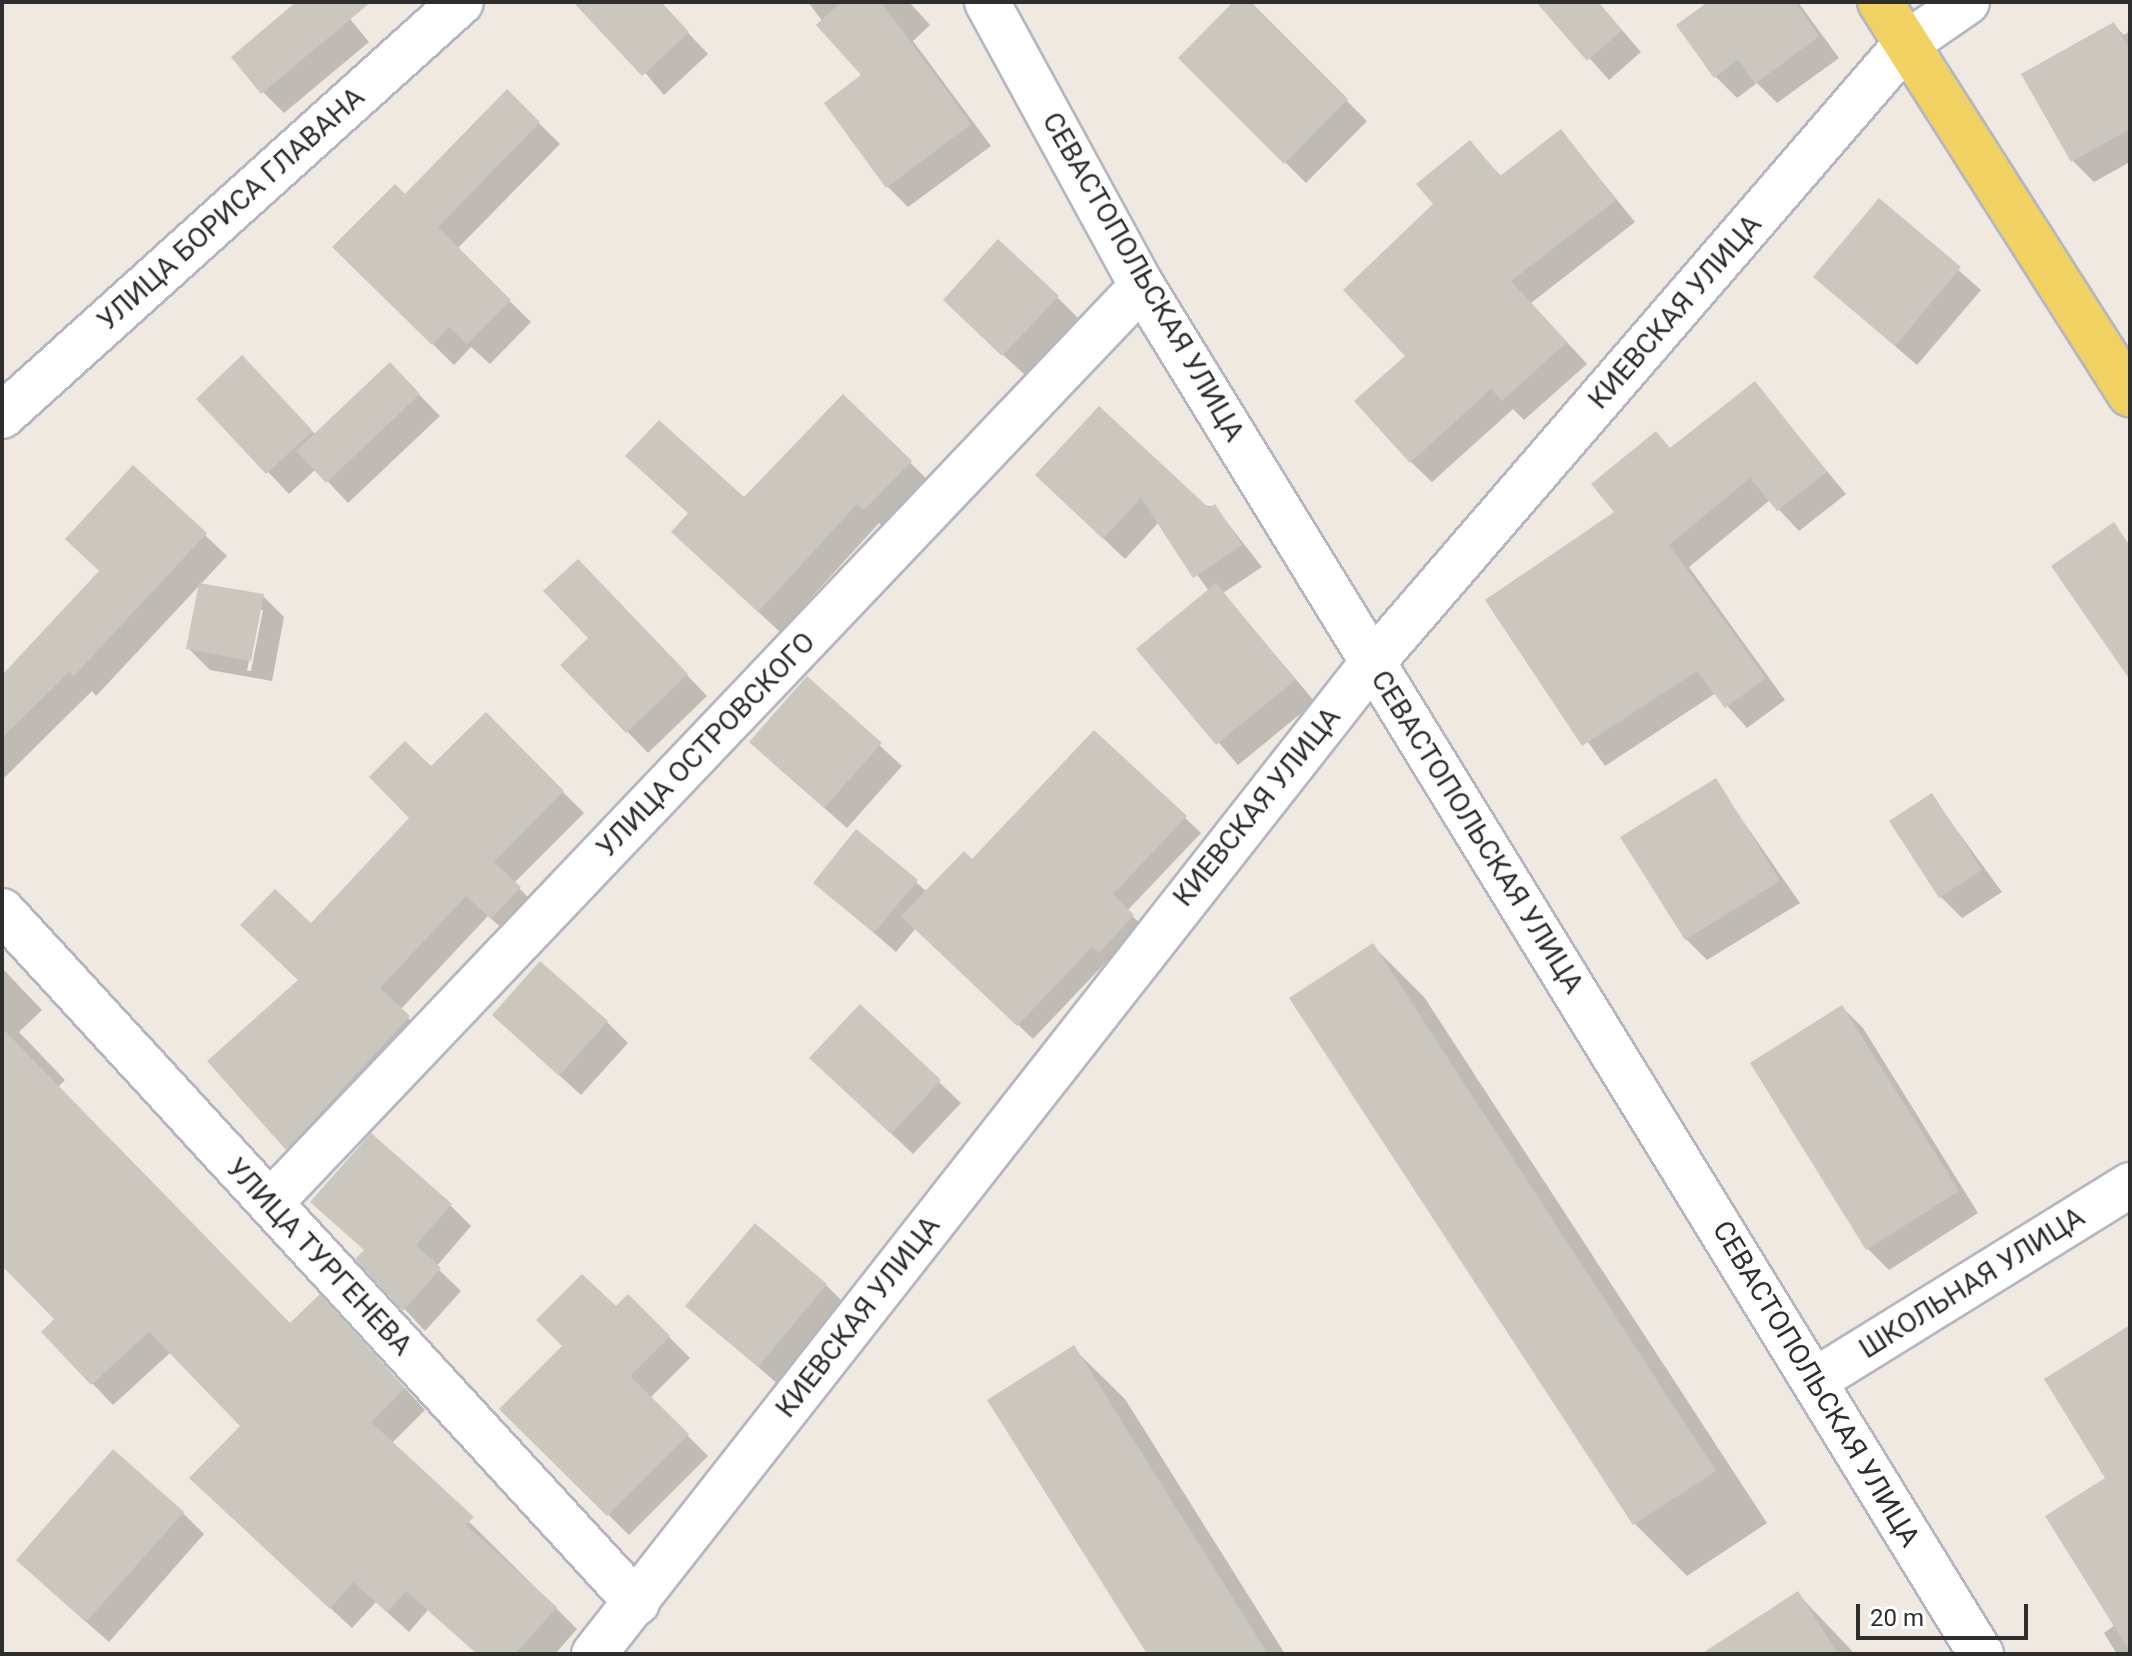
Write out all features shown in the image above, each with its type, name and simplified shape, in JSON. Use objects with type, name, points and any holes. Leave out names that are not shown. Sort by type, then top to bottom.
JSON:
[{"type":"main road","points":[[1880,2],[2130,394]]},
{"type":"street","name":"УЛИЦА БОРИСА ГЛАВАНА","points":[[2,416],[461,2]]},
{"type":"street","name":"СЕВАСТОПОЛЬСКАЯ УЛИЦА","points":[[987,2],[1142,286],[1981,1654]]},
{"type":"street","name":"КИЕВСКАЯ УЛИЦА","points":[[594,1654],[1373,662],[1906,44],[1967,2]]},
{"type":"street","name":"УЛИЦА ОСТРОВСКОГО","points":[[270,1203],[1142,286]]},
{"type":"street","name":"УЛИЦА ТУРГЕНЕВА","points":[[2,911],[637,1603]]},
{"type":"street","name":"ШКОЛЬНАЯ УЛИЦА","points":[[1814,1381],[2130,1185]]},
{"type":"building","points":[[296,2],[371,2],[261,94],[231,57]]},
{"type":"building","points":[[573,2],[661,2],[689,32],[642,76]]},
{"type":"building","points":[[841,2],[881,2],[971,124],[886,188],[824,103],[861,75],[816,25]]},
{"type":"building","points":[[1233,2],[1251,2],[1348,99],[1284,164],[1178,58]]},
{"type":"building","points":[[1536,2],[1597,2],[1622,30],[1587,61]]},
{"type":"building","points":[[1708,2],[1795,2],[1819,36],[1755,84],[1738,60],[1714,78],[1676,25]]},
{"type":"building","points":[[2114,22],[2130,50],[2130,129],[2071,162],[2021,74]]},
{"type":"building","points":[[507,89],[540,122],[438,227],[511,300],[467,344],[449,327],[432,345],[332,247],[395,184],[405,194]]},
{"type":"building","points":[[1561,129],[1616,200],[1511,281],[1567,342],[1502,401],[1491,389],[1410,463],[1354,401],[1405,356],[1343,290],[1433,204],[1416,184],[1470,140],[1500,176]]},
{"type":"building","points":[[1879,198],[1961,267],[1895,346],[1813,277]]},
{"type":"building","points":[[998,239],[1059,296],[1002,356],[943,300]]},
{"type":"building","points":[[242,355],[313,431],[266,474],[196,399]]},
{"type":"building","points":[[390,362],[420,394],[326,483],[296,451]]},
{"type":"building","points":[[1755,381],[1827,472],[1777,511],[1750,478],[1669,545],[1766,678],[1725,708],[1697,671],[1582,746],[1485,600],[1614,512],[1591,484],[1656,431],[1670,448]]},
{"type":"building","points":[[843,394],[912,461],[864,510],[857,504],[758,612],[671,532],[688,513],[625,456],[659,420],[744,497]]},
{"type":"building","points":[[1099,406],[1209,508],[1215,504],[1242,545],[1193,578],[1141,498],[1103,539],[1035,475]]},
{"type":"building","points":[[133,465],[207,533],[74,676],[69,672],[2,738],[2,675],[99,571],[65,539]]},
{"type":"building","points":[[2114,522],[2130,546],[2130,680],[2051,566]]},
{"type":"building","points":[[578,559],[688,674],[626,733],[560,665],[588,638],[543,591]]},
{"type":"building","points":[[199,583],[264,594],[251,661],[186,649]]},
{"type":"building","points":[[1216,583],[1295,680],[1216,745],[1136,649]]},
{"type":"building","points":[[807,676],[882,743],[824,808],[749,742]]},
{"type":"building","points":[[486,712],[564,791],[494,862],[521,887],[491,919],[466,896],[380,988],[410,1016],[286,1150],[207,1061],[298,980],[240,925],[275,889],[311,923],[409,818],[369,777],[405,741],[431,766]]},
{"type":"building","points":[[1094,730],[1187,816],[1113,894],[1134,915],[1099,953],[1092,947],[1017,1026],[901,916],[964,851],[972,859]]},
{"type":"building","points":[[1716,778],[1780,881],[1685,940],[1620,837]]},
{"type":"building","points":[[1932,793],[1982,870],[1939,898],[1889,821]]},
{"type":"building","points":[[856,829],[918,880],[874,933],[813,883]]},
{"type":"building","points":[[1373,943],[1716,1471],[1633,1525],[1289,998]]},
{"type":"building","points":[[540,961],[608,1021],[559,1076],[492,1015]]},
{"type":"building","points":[[860,1004],[941,1080],[891,1134],[809,1058]]},
{"type":"building","points":[[1842,1005],[1959,1191],[1866,1250],[1750,1063]]},
{"type":"building","points":[[2,1028],[290,1323],[320,1294],[405,1388],[371,1422],[474,1517],[466,1525],[557,1607],[515,1654],[477,1654],[406,1591],[387,1612],[353,1582],[330,1609],[189,1478],[240,1426],[149,1332],[91,1385],[41,1332],[54,1319],[2,1266]]},
{"type":"building","points":[[371,1133],[452,1204],[416,1245],[441,1268],[403,1311],[355,1259],[364,1250],[310,1202]]},
{"type":"building","points":[[755,1223],[827,1284],[758,1367],[685,1306]]},
{"type":"building","points":[[582,1274],[616,1306],[628,1294],[670,1336],[630,1376],[689,1434],[607,1516],[499,1409],[562,1346],[536,1320]]},
{"type":"building","points":[[2130,1325],[2130,1652],[2045,1516],[2105,1478],[2044,1379]]},
{"type":"building","points":[[1074,1345],[1268,1654],[1147,1654],[987,1400]]},
{"type":"building","points":[[113,1449],[184,1512],[86,1622],[16,1560]]},
{"type":"building","points":[[1798,1591],[1838,1654],[1701,1654]]}]
